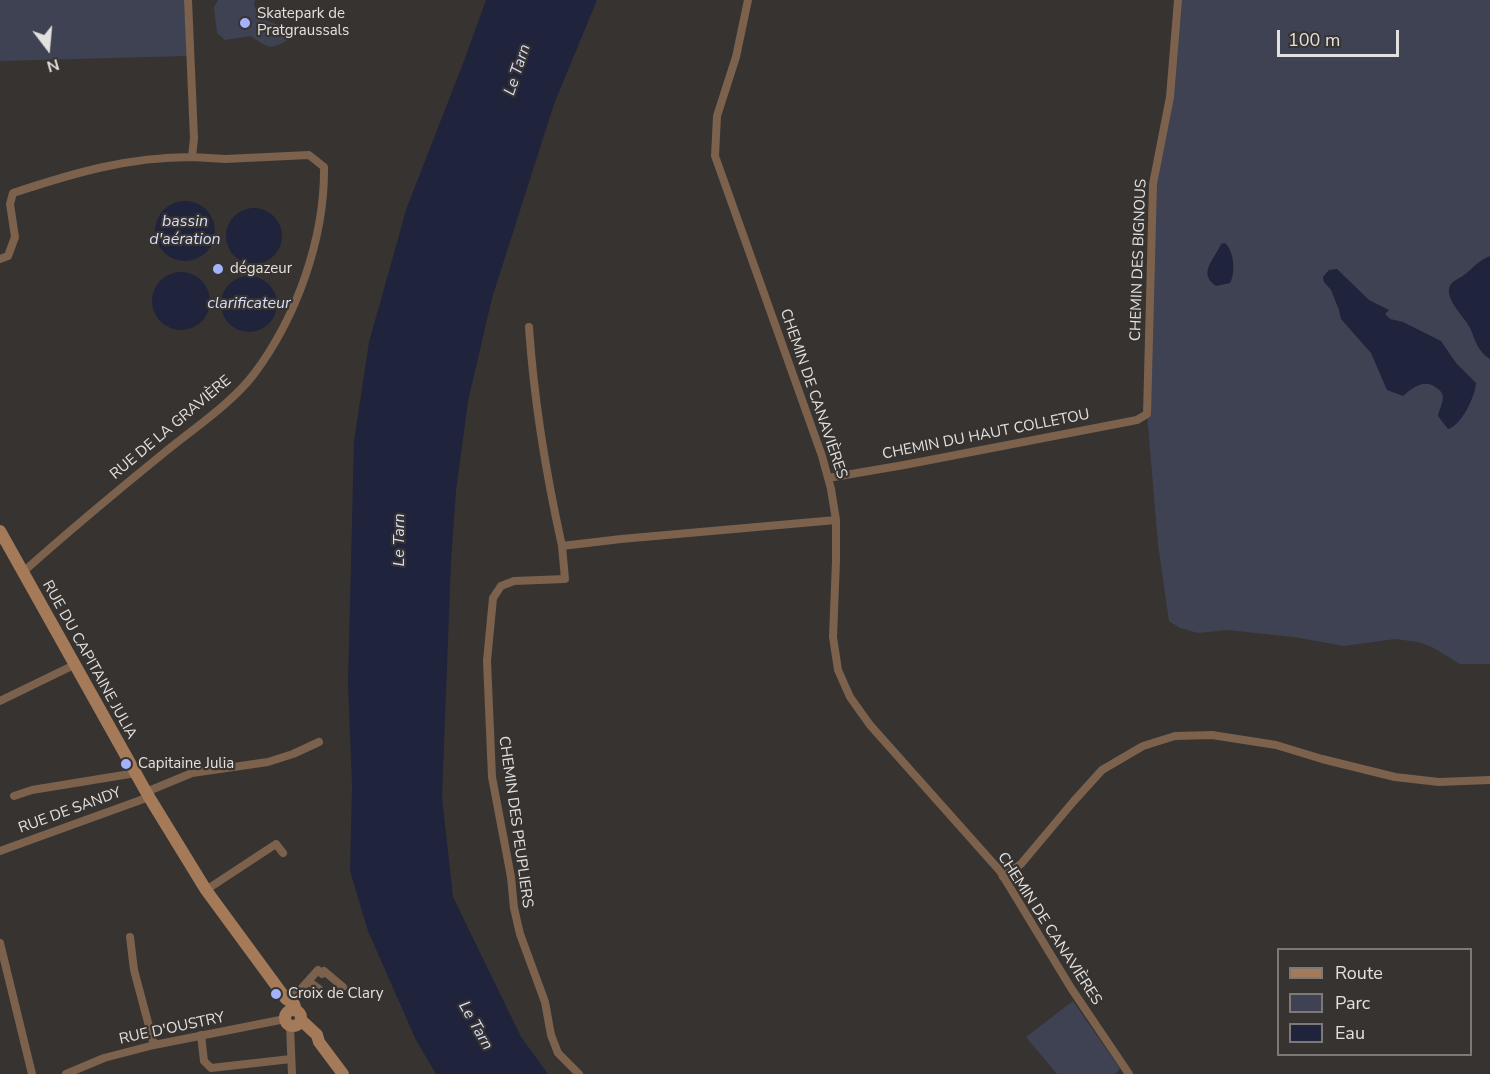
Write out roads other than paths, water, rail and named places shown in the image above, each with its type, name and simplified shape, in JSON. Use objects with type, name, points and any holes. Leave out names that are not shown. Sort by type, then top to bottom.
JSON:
[{"type":"street","points":[[0,259],[8,256],[15,237],[10,204],[13,193],[77,172],[129,161],[161,157],[192,157],[194,138],[188,0]]},
{"type":"street","name":"CHEMIN DE CANAVIÈRES","points":[[748,0],[736,57],[717,116],[715,156],[828,478],[836,520],[833,637],[835,657],[843,684],[849,697],[870,725],[956,819],[1003,877],[1071,988],[1129,1074]]},
{"type":"street","name":"CHEMIN DES BIGNOUS","points":[[1148,414],[1153,184],[1170,97],[1178,0]]},
{"type":"street","name":"RUE DE LA GRAVIÈRE","points":[[23,572],[81,520],[221,407],[253,376],[272,348],[306,279],[313,253],[324,167],[309,155],[225,159],[192,157]]},
{"type":"street","name":"CHEMIN DES PEUPLIERS","points":[[529,327],[532,372],[549,487],[562,546],[564,579],[514,582],[501,586],[493,598],[487,661],[492,777],[516,918],[545,1002],[551,1035],[558,1053],[579,1074]]},
{"type":"street","name":"CHEMIN DU HAUT COLLETOU","points":[[828,478],[1137,420],[1148,414]]},
{"type":"street","points":[[562,546],[836,520]]},
{"type":"street","name":"RUE DU CAPITAINE JULIA","points":[[0,531],[148,794],[206,890],[292,1016],[317,1035],[319,1042],[343,1074]]},
{"type":"street","points":[[0,701],[74,665]]},
{"type":"street","points":[[1003,877],[1021,864],[1102,770],[1143,746],[1175,736],[1212,735],[1276,745],[1395,777],[1439,782],[1490,780]]},
{"type":"street","name":"RUE DE SANDY","points":[[0,851],[148,794],[192,773],[268,762],[320,742]]},
{"type":"street","points":[[14,796],[32,790],[136,773]]},
{"type":"street","points":[[206,890],[276,844],[283,853]]},
{"type":"street","points":[[130,937],[134,970],[154,1045]]},
{"type":"street","points":[[0,943],[32,1074]]},
{"type":"street","points":[[292,1074],[292,1016],[308,981],[318,970],[322,974],[324,971],[343,987]]},
{"type":"street","points":[[308,981],[319,989]]},
{"type":"street","name":"RUE D'OUSTRY","points":[[66,1074],[104,1058],[154,1045],[292,1016]]},
{"type":"street","points":[[201,1035],[204,1061],[211,1068],[291,1059]]},
{"type":"water","name":"Le Tarn","points":[[486,0],[597,0],[554,104],[492,298],[468,401],[456,491],[451,561],[442,797],[453,897],[521,1037],[548,1074],[436,1074],[416,1040],[368,931],[350,871],[352,786],[348,684],[354,441],[369,342],[407,207]]},
{"type":"water","name":"bassin d'aération","points":[[185,201],[202,206],[210,214],[215,231],[210,248],[202,256],[185,261],[168,256],[160,248],[155,231],[160,214],[168,206]]},
{"type":"water","name":"clarificateur","points":[[254,208],[265,210],[274,216],[280,225],[282,236],[280,247],[274,256],[265,262],[254,264],[243,262],[234,256],[228,247],[226,236],[228,225],[234,216],[243,210]]},
{"type":"water","points":[[1225,243],[1233,262],[1232,279],[1230,283],[1216,286],[1208,276],[1209,266],[1221,244]]},
{"type":"water","points":[[1490,256],[1490,359],[1480,349],[1468,324],[1455,307],[1449,294],[1449,288],[1453,282]]},
{"type":"water","points":[[1337,269],[1369,300],[1389,310],[1385,314],[1390,319],[1403,322],[1441,341],[1456,363],[1476,383],[1466,410],[1453,427],[1448,429],[1438,416],[1443,397],[1441,391],[1434,386],[1420,385],[1403,396],[1387,390],[1371,353],[1341,319],[1331,290],[1324,282],[1323,277],[1329,270]]},
{"type":"water","name":"bassin d'aération","points":[[181,272],[192,274],[205,285],[210,301],[208,312],[197,325],[181,330],[170,328],[157,317],[152,301],[154,290],[165,277]]},
{"type":"water","name":"clarificateur","points":[[249,276],[260,278],[269,284],[275,293],[277,304],[275,315],[269,324],[260,330],[249,332],[238,330],[229,324],[223,315],[221,304],[223,293],[229,284],[238,278]]},
{"type":"place","name":"Skatepark de Pratgraussals","points":[[245,23]]},
{"type":"place","name":"dégazeur","points":[[218,269]]},
{"type":"place","name":"Capitaine Julia","points":[[126,764]]},
{"type":"place","name":"Croix de Clary","points":[[276,994]]}]
